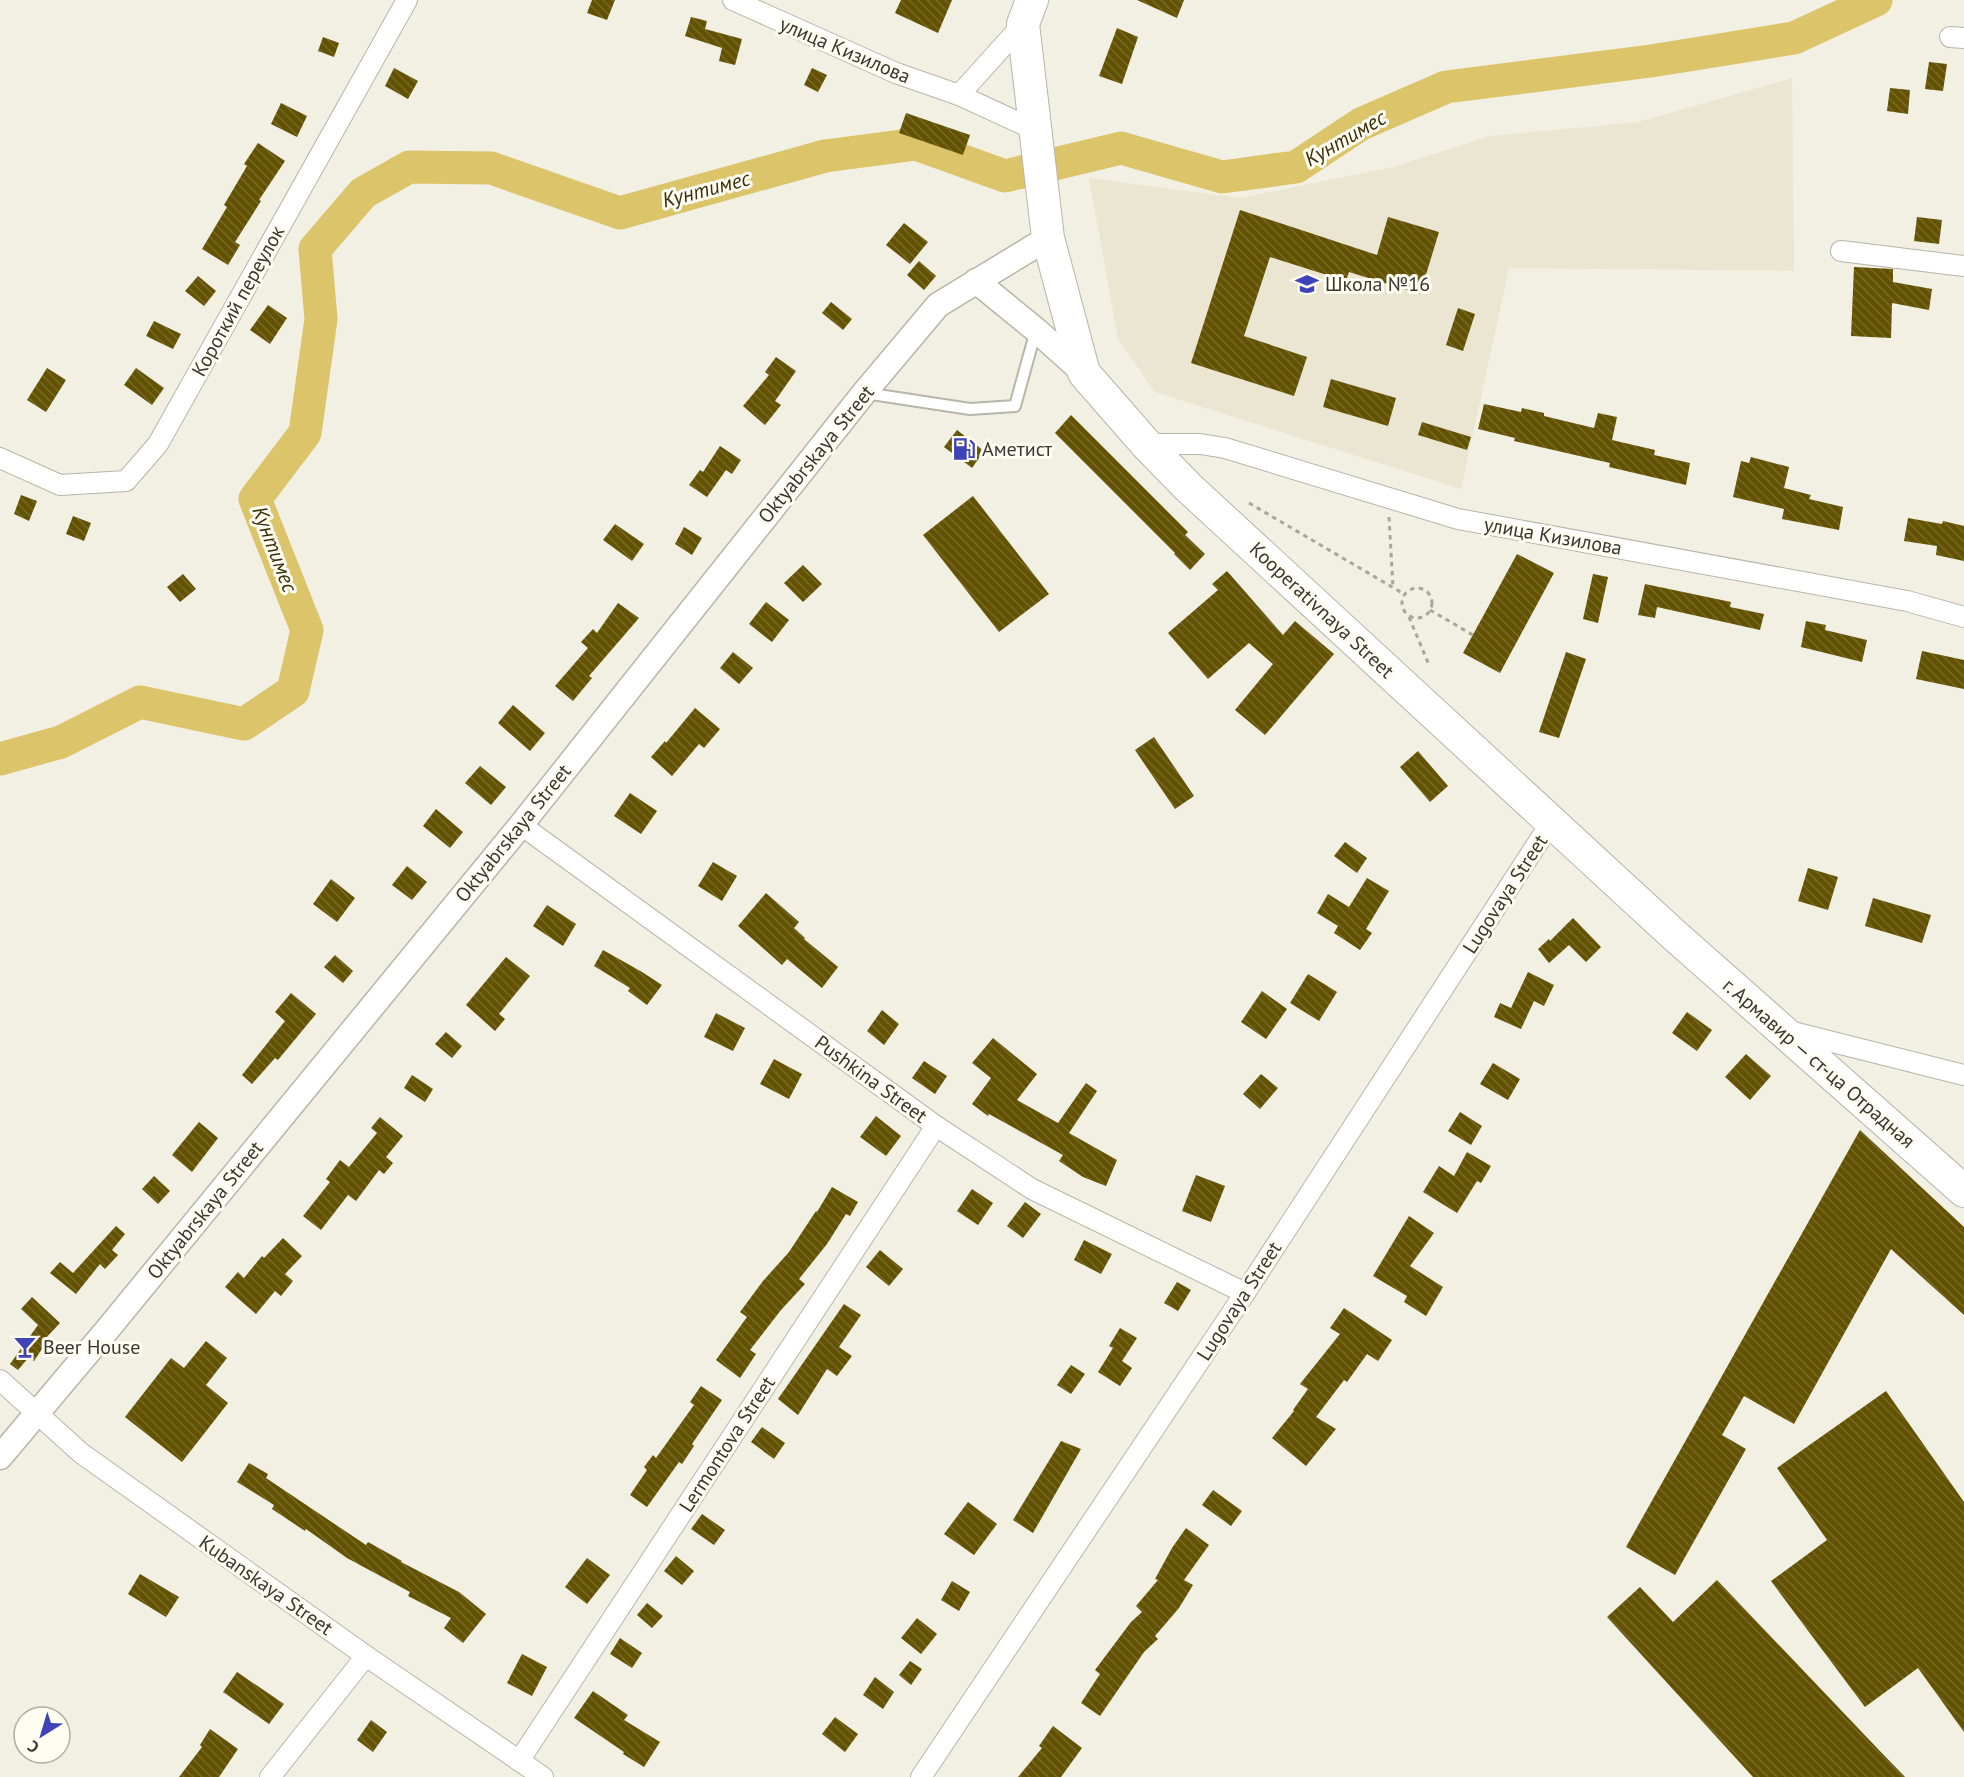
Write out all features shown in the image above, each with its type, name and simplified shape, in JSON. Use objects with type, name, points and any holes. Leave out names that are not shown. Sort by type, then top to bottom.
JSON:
[{"type":"main road","points":[[1028,12],[1035,130],[1048,238],[1084,373]]},
{"type":"main road","name":"Kooperativnaya Street","points":[[1084,373],[1146,444],[1205,503],[1673,934]]},
{"type":"main road","name":"г. Армавир — ст-ца Отрадная","points":[[1673,934],[1964,1191]]},
{"type":"street","name":"Короткий переулок","points":[[0,458],[60,485],[126,481],[158,444],[407,0]]},
{"type":"street","name":"улица Кизилова","points":[[732,0],[896,73],[960,95],[1035,130]]},
{"type":"street","points":[[960,95],[1028,12]]},
{"type":"street","name":"Oktyabrskaya Street","points":[[0,1457],[521,825],[864,393],[938,305],[1024,255],[1048,238]]},
{"type":"street","points":[[1841,251],[1964,266]]},
{"type":"street","name":"Kooperativnaya Street","points":[[976,281],[1084,373]]},
{"type":"street","name":"улица Кизилова","points":[[1146,444],[1200,444],[1225,448],[1458,519],[1906,601],[1964,617]]},
{"type":"street","name":"Lugovaya Street","points":[[921,1777],[1245,1293],[1552,821]]},
{"type":"street","name":"Pushkina Street","points":[[521,825],[936,1126],[1032,1189],[1245,1293]]},
{"type":"street","points":[[1778,1028],[1964,1075]]},
{"type":"street","name":"Lermontova Street","points":[[519,1761],[936,1126]]},
{"type":"street","name":"Kubanskaya Street","points":[[0,1380],[81,1453],[366,1656],[543,1777]]},
{"type":"street","points":[[270,1777],[366,1656]]},
{"type":"lane","points":[[864,393],[970,410],[1015,406],[1036,330]]},
{"type":"path","points":[[1388,498],[1393,587]]},
{"type":"path","points":[[1248,503],[1404,594]]},
{"type":"path","points":[[1408,616],[1423,617],[1430,610],[1432,600],[1426,591],[1417,588],[1408,590],[1401,603],[1429,664]]},
{"type":"path","points":[[1430,610],[1473,635]]},
{"type":"shaded area","name":"Школа №16","points":[[1792,78],[1794,271],[1509,268],[1461,489],[1155,392],[1118,339],[1089,178],[1240,198],[1393,167],[1490,136],[1638,122]]},
{"type":"building","points":[[592,0],[615,0],[607,20],[587,13]]},
{"type":"building","points":[[901,0],[952,0],[938,33],[895,13]]},
{"type":"building","points":[[1137,0],[1184,0],[1177,18]]},
{"type":"building","points":[[691,17],[707,21],[705,29],[742,39],[735,65],[719,61],[722,48],[685,36]]},
{"type":"building","points":[[1117,28],[1138,37],[1122,84],[1099,76]]},
{"type":"building","points":[[323,37],[339,43],[334,57],[318,51]]},
{"type":"building","points":[[1929,62],[1947,64],[1943,91],[1925,89]]},
{"type":"building","points":[[394,68],[418,81],[408,99],[385,86]]},
{"type":"building","points":[[812,68],[827,75],[818,92],[804,85]]},
{"type":"building","points":[[1890,88],[1910,90],[1908,114],[1887,111]]},
{"type":"building","points":[[281,103],[307,116],[297,137],[271,124]]},
{"type":"building","points":[[906,113],[970,135],[963,155],[899,133]]},
{"type":"building","points":[[258,143],[285,161],[235,242],[240,245],[228,265],[202,249],[227,207],[224,205],[247,166],[244,164]]},
{"type":"building","points":[[1240,210],[1377,255],[1388,217],[1439,232],[1420,294],[1349,272],[1346,281],[1270,257],[1244,336],[1307,357],[1294,396],[1191,363]]},
{"type":"building","points":[[1917,217],[1942,220],[1939,244],[1914,241]]},
{"type":"building","points":[[904,223],[928,242],[910,264],[886,245]]},
{"type":"building","points":[[919,261],[936,276],[924,290],[907,275]]},
{"type":"building","points":[[1854,267],[1893,269],[1893,282],[1932,289],[1929,310],[1892,303],[1891,338],[1851,336]]},
{"type":"building","points":[[198,276],[216,291],[204,306],[185,291]]},
{"type":"building","points":[[831,302],[852,319],[843,330],[822,313]]},
{"type":"building","points":[[268,305],[287,318],[270,344],[250,330]]},
{"type":"building","points":[[1458,308],[1475,314],[1463,351],[1446,345]]},
{"type":"building","points":[[154,321],[181,334],[173,349],[146,336]]},
{"type":"building","points":[[776,357],[796,371],[775,401],[781,405],[765,425],[743,406],[769,375],[765,372]]},
{"type":"building","points":[[47,368],[66,380],[46,412],[27,400]]},
{"type":"building","points":[[136,368],[164,388],[152,405],[124,385]]},
{"type":"building","points":[[1331,379],[1396,398],[1388,426],[1323,407]]},
{"type":"building","points":[[1484,404],[1521,412],[1522,408],[1544,413],[1544,416],[1594,428],[1598,413],[1617,417],[1612,440],[1655,450],[1654,455],[1690,463],[1686,485],[1609,467],[1610,463],[1514,441],[1515,438],[1478,429]]},
{"type":"building","points":[[1071,415],[1188,532],[1185,535],[1205,554],[1190,570],[1055,433]]},
{"type":"building","points":[[1422,422],[1471,437],[1467,450],[1418,435]]},
{"type":"building","name":"Аметист","points":[[957,430],[984,451],[972,468],[944,447]]},
{"type":"building","points":[[720,446],[741,460],[732,474],[726,470],[707,497],[689,485],[700,470],[703,472]]},
{"type":"building","points":[[1751,457],[1789,467],[1784,488],[1811,495],[1809,499],[1843,507],[1839,530],[1782,519],[1784,509],[1733,497],[1741,461],[1749,463]]},
{"type":"building","points":[[21,495],[37,501],[29,521],[14,514]]},
{"type":"building","points":[[973,496],[1049,594],[999,632],[923,535]]},
{"type":"building","points":[[73,516],[91,523],[84,541],[66,534]]},
{"type":"building","points":[[1908,518],[1942,524],[1943,521],[1964,526],[1964,561],[1936,555],[1937,546],[1904,541]]},
{"type":"building","points":[[615,524],[644,544],[632,561],[603,540]]},
{"type":"building","points":[[684,527],[702,538],[692,555],[675,544]]},
{"type":"building","points":[[1517,554],[1554,573],[1500,673],[1463,653]]},
{"type":"building","points":[[803,565],[822,584],[803,602],[784,583]]},
{"type":"building","points":[[1227,571],[1283,635],[1295,621],[1334,654],[1265,735],[1235,710],[1273,664],[1249,643],[1208,679],[1168,633],[1218,590],[1212,584]]},
{"type":"building","points":[[183,574],[196,589],[180,602],[167,587]]},
{"type":"building","points":[[1593,574],[1608,577],[1598,623],[1583,619]]},
{"type":"building","points":[[1645,584],[1731,602],[1730,607],[1764,614],[1760,630],[1657,607],[1655,618],[1638,615]]},
{"type":"building","points":[[766,602],[789,620],[772,642],[749,624]]},
{"type":"building","points":[[618,603],[639,618],[589,676],[592,678],[573,701],[555,686],[588,648],[581,642],[593,629],[597,633]]},
{"type":"building","points":[[1806,621],[1826,625],[1825,630],[1867,640],[1862,662],[1801,647]]},
{"type":"building","points":[[1922,651],[1964,660],[1964,689],[1916,679]]},
{"type":"building","points":[[733,652],[753,668],[739,684],[720,668]]},
{"type":"building","points":[[1566,652],[1586,659],[1559,738],[1539,732]]},
{"type":"building","points":[[513,705],[545,733],[530,751],[498,723]]},
{"type":"building","points":[[695,708],[720,729],[704,748],[699,744],[672,776],[651,757],[665,741],[666,743]]},
{"type":"building","points":[[1154,737],[1194,796],[1175,809],[1135,750]]},
{"type":"building","points":[[1418,751],[1448,786],[1430,802],[1400,767]]},
{"type":"building","points":[[480,766],[506,787],[491,805],[465,783]]},
{"type":"building","points":[[630,793],[657,811],[641,834],[614,816]]},
{"type":"building","points":[[436,809],[463,832],[450,848],[423,826]]},
{"type":"building","points":[[1345,842],[1367,858],[1357,873],[1334,856]]},
{"type":"building","points":[[713,862],[737,876],[722,901],[698,886]]},
{"type":"building","points":[[407,866],[427,882],[412,900],[392,885]]},
{"type":"building","points":[[1808,868],[1838,877],[1828,910],[1798,901]]},
{"type":"building","points":[[1367,878],[1389,891],[1366,929],[1372,933],[1360,950],[1334,933],[1338,926],[1317,913],[1328,894],[1349,907]]},
{"type":"building","points":[[331,879],[355,898],[337,922],[313,904]]},
{"type":"building","points":[[766,893],[799,922],[794,928],[804,939],[838,967],[822,988],[787,959],[782,965],[738,926]]},
{"type":"building","points":[[1873,898],[1931,915],[1922,943],[1865,926]]},
{"type":"building","points":[[547,905],[576,924],[563,946],[533,926]]},
{"type":"building","points":[[1573,918],[1601,947],[1586,962],[1569,945],[1549,963],[1538,949],[1549,939],[1550,941]]},
{"type":"building","points":[[603,950],[662,985],[647,1005],[628,991],[630,988],[594,966]]},
{"type":"building","points":[[335,955],[353,971],[343,983],[324,967]]},
{"type":"building","points":[[506,957],[530,976],[499,1014],[505,1019],[495,1031],[466,1005]]},
{"type":"building","points":[[1528,972],[1554,985],[1544,1006],[1534,1001],[1521,1029],[1494,1017],[1500,1003],[1511,1008]]},
{"type":"building","points":[[1308,974],[1337,992],[1319,1021],[1290,1003]]},
{"type":"building","points":[[1262,991],[1287,1009],[1266,1039],[1241,1022]]},
{"type":"building","points":[[291,993],[316,1014],[278,1060],[275,1058],[252,1084],[242,1075],[285,1021],[275,1012]]},
{"type":"building","points":[[882,1010],[899,1024],[884,1045],[867,1031]]},
{"type":"building","points":[[1687,1012],[1712,1030],[1697,1051],[1672,1033]]},
{"type":"building","points":[[716,1013],[745,1028],[733,1051],[704,1037]]},
{"type":"building","points":[[446,1032],[462,1046],[452,1058],[435,1044]]},
{"type":"building","points":[[993,1038],[1037,1074],[1017,1100],[1058,1123],[1086,1083],[1097,1091],[1069,1133],[1117,1160],[1106,1186],[1083,1177],[1059,1161],[1063,1155],[989,1114],[988,1116],[972,1104],[991,1078],[972,1063]]},
{"type":"building","points":[[1746,1054],[1771,1076],[1750,1100],[1725,1077]]},
{"type":"building","points":[[774,1059],[802,1074],[789,1099],[760,1084]]},
{"type":"building","points":[[924,1061],[947,1076],[935,1094],[912,1078]]},
{"type":"building","points":[[1493,1063],[1520,1079],[1508,1100],[1480,1084]]},
{"type":"building","points":[[1261,1074],[1278,1088],[1260,1109],[1243,1094]]},
{"type":"building","points":[[412,1075],[433,1089],[425,1102],[404,1088]]},
{"type":"building","points":[[1460,1112],[1482,1126],[1471,1145],[1448,1131]]},
{"type":"building","points":[[876,1116],[901,1136],[886,1156],[860,1137]]},
{"type":"building","points":[[380,1117],[403,1136],[386,1157],[393,1163],[384,1174],[379,1170],[356,1201],[348,1195],[321,1230],[303,1216],[330,1182],[326,1179],[340,1160],[349,1167],[377,1133],[371,1128]]},
{"type":"building","points":[[199,1122],[218,1138],[192,1172],[172,1155]]},
{"type":"building","points":[[1860,1130],[1964,1227],[1964,1315],[1891,1249],[1794,1424],[1744,1396],[1722,1435],[1746,1449],[1675,1575],[1626,1547]]},
{"type":"building","points":[[1467,1152],[1491,1166],[1481,1183],[1477,1181],[1457,1213],[1423,1192],[1439,1166],[1454,1176]]},
{"type":"building","points":[[1196,1175],[1225,1186],[1211,1222],[1182,1211]]},
{"type":"building","points":[[154,1176],[170,1191],[158,1204],[142,1189]]},
{"type":"building","points":[[832,1187],[858,1202],[850,1216],[846,1214],[827,1244],[799,1279],[805,1284],[750,1350],[756,1354],[740,1378],[716,1360],[747,1317],[740,1312],[789,1252]]},
{"type":"building","points":[[972,1189],[993,1203],[978,1225],[957,1211]]},
{"type":"building","points":[[1025,1202],[1041,1214],[1023,1238],[1007,1226]]},
{"type":"building","points":[[1409,1216],[1434,1233],[1410,1266],[1443,1287],[1426,1316],[1404,1302],[1407,1296],[1373,1276]]},
{"type":"building","points":[[116,1226],[125,1234],[112,1250],[118,1255],[105,1269],[100,1264],[76,1294],[50,1273],[60,1262],[73,1273]]},
{"type":"building","points":[[283,1238],[302,1256],[285,1274],[293,1281],[281,1296],[275,1291],[256,1314],[225,1287],[238,1272],[244,1278],[262,1256],[264,1258]]},
{"type":"building","points":[[1084,1240],[1112,1254],[1101,1274],[1074,1260]]},
{"type":"building","points":[[880,1250],[903,1269],[889,1286],[866,1267]]},
{"type":"building","points":[[1177,1282],[1191,1290],[1178,1311],[1164,1303]]},
{"type":"building","points":[[32,1297],[60,1323],[43,1341],[46,1343],[34,1361],[29,1357],[18,1370],[10,1364],[38,1325],[21,1309]]},
{"type":"building","points":[[844,1304],[861,1315],[839,1347],[852,1356],[837,1376],[827,1369],[798,1415],[778,1399]]},
{"type":"building","points":[[1344,1308],[1392,1340],[1378,1361],[1367,1354],[1347,1382],[1344,1380],[1316,1417],[1336,1429],[1306,1466],[1272,1438],[1308,1389],[1300,1384],[1340,1334],[1330,1328]]},
{"type":"building","points":[[1120,1328],[1137,1338],[1122,1361],[1132,1368],[1120,1386],[1098,1372],[1113,1348],[1109,1346]]},
{"type":"building","points":[[206,1341],[227,1358],[206,1385],[228,1403],[182,1462],[125,1417],[171,1358],[184,1368]]},
{"type":"building","points":[[1071,1365],[1085,1374],[1071,1394],[1057,1385]]},
{"type":"building","points":[[701,1386],[722,1400],[692,1444],[694,1446],[682,1464],[679,1462],[647,1507],[630,1495],[647,1470],[644,1467],[653,1455],[656,1458],[694,1405],[690,1402]]},
{"type":"building","points":[[1886,1391],[1964,1502],[1964,1732],[1918,1668],[1865,1707],[1771,1581],[1827,1540],[1777,1468]]},
{"type":"building","points":[[762,1427],[785,1443],[774,1459],[751,1442]]},
{"type":"building","points":[[1061,1441],[1081,1449],[1033,1533],[1013,1520]]},
{"type":"building","points":[[249,1463],[268,1474],[266,1478],[366,1545],[368,1542],[459,1592],[486,1614],[463,1643],[444,1628],[451,1618],[408,1596],[410,1592],[347,1558],[306,1529],[305,1531],[272,1509],[274,1505],[237,1482]]},
{"type":"building","points":[[1213,1490],[1242,1511],[1231,1526],[1202,1505]]},
{"type":"building","points":[[968,1502],[997,1524],[974,1555],[944,1534]]},
{"type":"building","points":[[702,1514],[725,1530],[714,1545],[691,1529]]},
{"type":"building","points":[[1186,1528],[1209,1545],[1184,1580],[1193,1585],[1179,1608],[1155,1636],[1158,1639],[1144,1652],[1100,1716],[1081,1703],[1100,1674],[1095,1670],[1131,1622],[1142,1612],[1136,1606],[1158,1580],[1155,1579]]},
{"type":"building","points":[[676,1556],[694,1571],[682,1585],[664,1571]]},
{"type":"building","points":[[587,1558],[610,1575],[587,1604],[565,1587]]},
{"type":"building","points":[[140,1574],[179,1597],[166,1617],[128,1594]]},
{"type":"building","points":[[1717,1580],[1905,1777],[1753,1777],[1607,1617],[1640,1587],[1673,1622]]},
{"type":"building","points":[[952,1581],[970,1592],[959,1611],[941,1600]]},
{"type":"building","points":[[647,1603],[663,1616],[652,1628],[637,1615]]},
{"type":"building","points":[[917,1618],[937,1634],[921,1654],[901,1638]]},
{"type":"building","points":[[620,1638],[642,1653],[632,1668],[610,1654]]},
{"type":"building","points":[[522,1654],[547,1667],[532,1696],[507,1683]]},
{"type":"building","points":[[910,1661],[922,1669],[911,1685],[899,1675]]},
{"type":"building","points":[[237,1672],[284,1704],[269,1724],[223,1692]]},
{"type":"building","points":[[875,1677],[894,1692],[883,1709],[863,1695]]},
{"type":"building","points":[[593,1691],[628,1715],[624,1720],[660,1742],[644,1767],[574,1718]]},
{"type":"building","points":[[835,1717],[858,1734],[845,1752],[822,1734]]},
{"type":"building","points":[[371,1720],[387,1732],[373,1752],[357,1740]]},
{"type":"building","points":[[1053,1726],[1082,1748],[1061,1777],[1018,1777],[1042,1748],[1039,1746]]},
{"type":"building","points":[[210,1729],[238,1749],[219,1777],[179,1777],[202,1747],[200,1745]]},
{"type":"waterway","name":"Кунтимес","points":[[0,759],[61,742],[140,702],[244,724],[293,691],[307,630],[255,499],[305,433],[321,319],[315,249],[363,193],[409,167],[491,168],[620,213],[825,156],[916,144],[1005,176],[1121,148],[1222,177],[1296,167],[1361,124],[1446,87],[1651,61],[1794,38],[1876,0]]},
{"type":"place","name":"Школа №16","points":[[1307,284]]},
{"type":"place","name":"Аметист","points":[[964,449]]},
{"type":"place","name":"Beer House","points":[[25,1347]]}]
